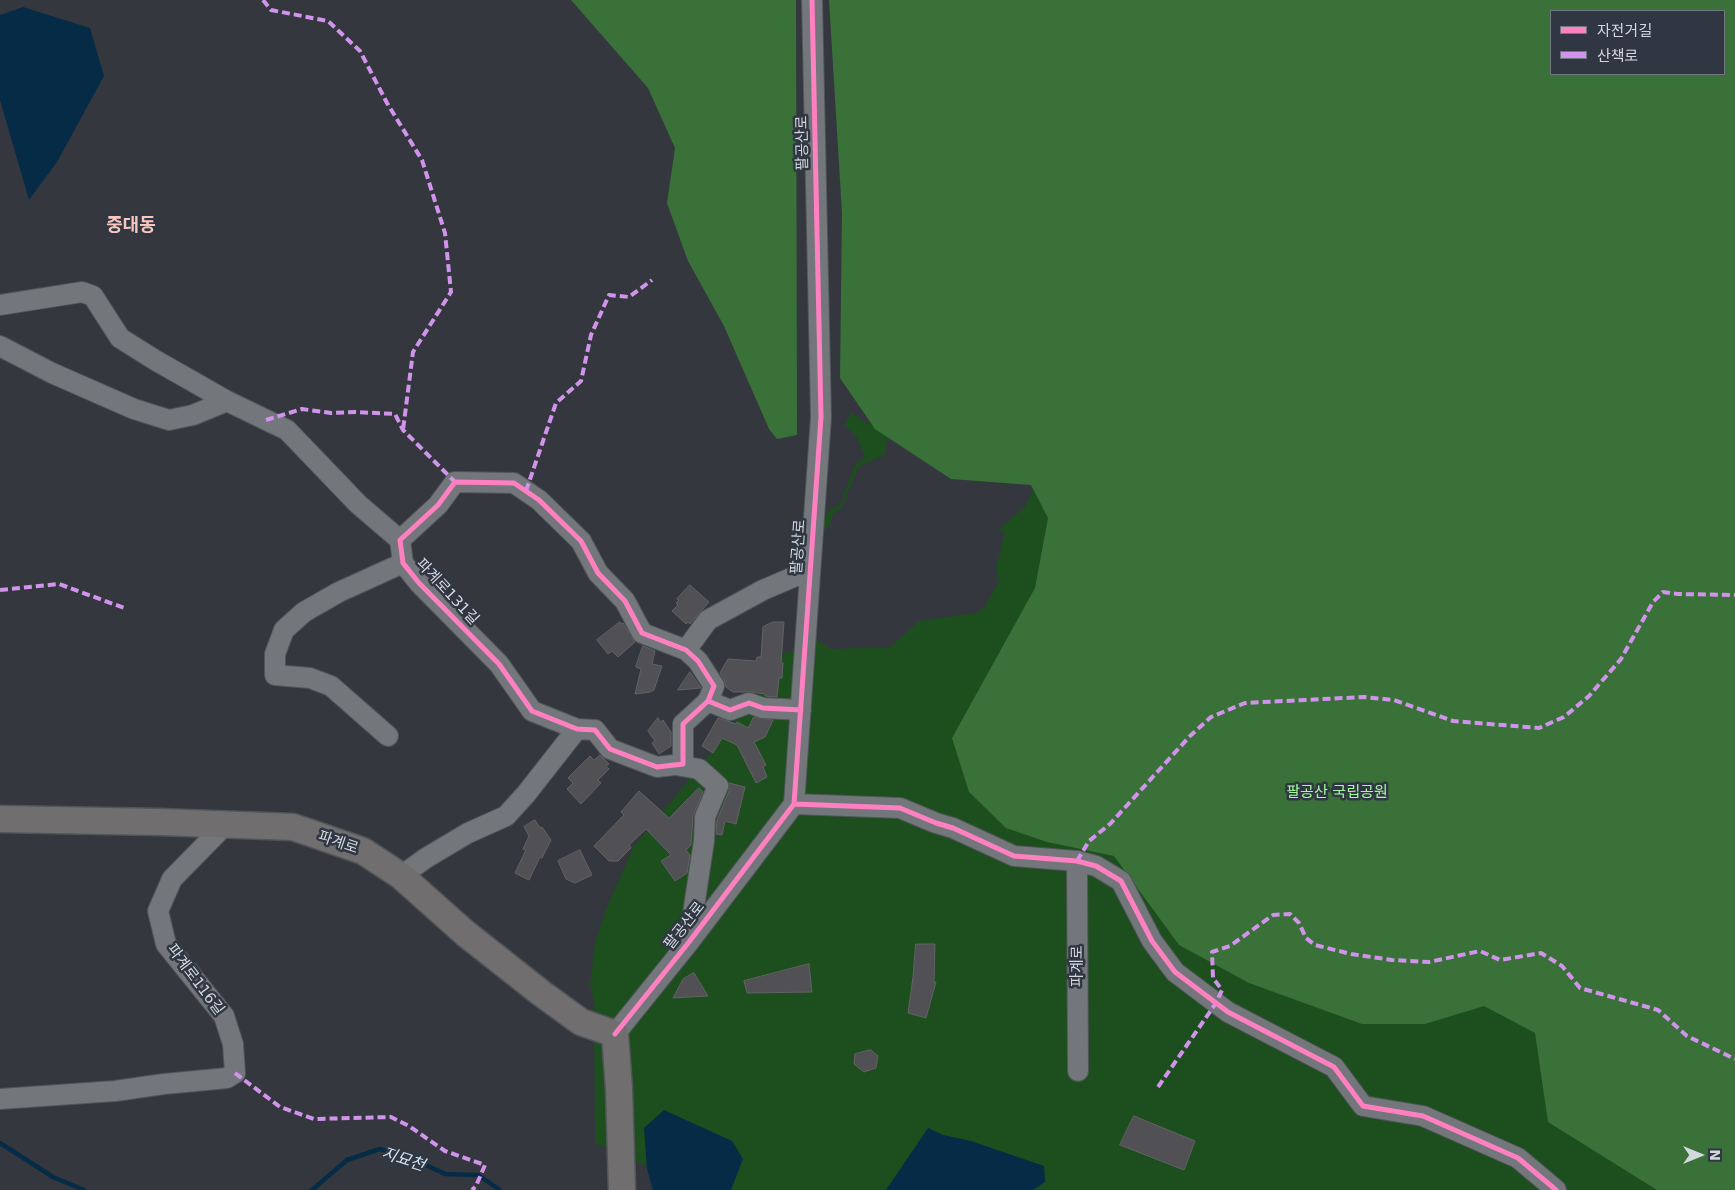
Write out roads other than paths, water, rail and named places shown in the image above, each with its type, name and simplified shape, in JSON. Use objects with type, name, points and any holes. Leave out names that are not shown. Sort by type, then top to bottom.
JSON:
[{"type":"main road","name":"파계로","points":[[0,820],[293,827],[363,851],[401,876],[465,933],[541,993],[581,1022],[615,1034]]},
{"type":"main road","points":[[615,1034],[619,1089],[622,1190]]},
{"type":"street","name":"팔공산로","points":[[615,1034],[689,942],[794,804],[821,417],[812,0]]},
{"type":"street","points":[[0,305],[82,292],[93,296],[120,338],[227,401],[287,430],[358,504],[400,540],[438,505],[455,482],[514,483],[539,500],[581,541],[598,573],[625,600],[642,633],[686,650],[698,661],[714,686],[708,701],[683,724],[683,764],[676,765]]},
{"type":"street","points":[[0,346],[52,373],[134,409],[169,420],[193,415],[227,401]]},
{"type":"street","name":"파계로131길","points":[[400,540],[403,563],[419,583],[499,664],[532,710],[577,729],[595,730],[610,749],[657,767],[676,765],[699,769],[718,786],[705,817],[704,841],[689,942]]},
{"type":"street","points":[[388,736],[331,686],[310,678],[275,675],[275,654],[284,630],[304,612],[339,592],[403,563]]},
{"type":"street","points":[[686,650],[708,620],[763,590],[810,570]]},
{"type":"street","points":[[708,701],[730,710],[749,703],[763,708],[801,710]]},
{"type":"street","points":[[401,876],[426,858],[468,833],[506,816],[526,794],[577,729]]},
{"type":"street","points":[[794,804],[900,808],[936,824],[953,828],[1014,856],[1077,861],[1096,866],[1121,880],[1152,941],[1175,972],[1228,1012],[1334,1067],[1363,1106],[1423,1116],[1518,1158],[1550,1188]]},
{"type":"street","name":"파계로116길","points":[[0,1099],[115,1091],[164,1084],[217,1080],[227,1078],[235,1073],[234,1044],[224,1016],[166,944],[158,911],[172,880],[226,824]]},
{"type":"street","name":"파계로","points":[[1077,861],[1078,1071]]},
{"type":"water","points":[[23,7],[90,28],[104,76],[57,162],[29,200],[0,100],[0,15]]},
{"type":"water","points":[[664,1110],[732,1141],[743,1159],[731,1190],[653,1190],[647,1169],[644,1128]]},
{"type":"water","points":[[928,1128],[943,1135],[971,1141],[1044,1166],[1045,1182],[1033,1190],[886,1190]]},
{"type":"waterway","name":"지묘천","points":[[0,1143],[53,1177],[84,1190]]},
{"type":"waterway","name":"지묘천","points":[[312,1190],[347,1160],[380,1149],[409,1157],[445,1174],[478,1175],[500,1190]]},
{"type":"district","name":"중대동","points":[[131,226]]},
{"type":"park label","name":"팔공산 국립공원","points":[[1337,793]]}]
